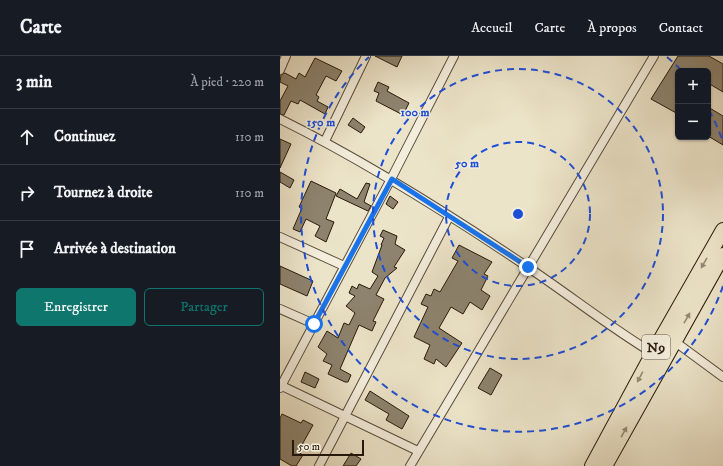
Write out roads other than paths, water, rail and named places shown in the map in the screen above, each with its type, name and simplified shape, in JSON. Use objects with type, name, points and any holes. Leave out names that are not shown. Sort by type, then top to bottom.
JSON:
[{"type":"highway","name":"N9","points":[[605,466],[658,356],[723,230]]},
{"type":"highway","name":"N9","points":[[592,466],[658,356],[674,341],[723,255]]},
{"type":"street","points":[[280,70],[286,56]]},
{"type":"street","points":[[325,141],[366,56]]},
{"type":"street","points":[[418,451],[280,386],[392,179],[454,56]]},
{"type":"street","points":[[410,466],[654,56]]},
{"type":"street","points":[[280,119],[325,141],[392,179],[528,267],[658,356]]},
{"type":"street","points":[[319,466],[449,217]]},
{"type":"street","points":[[280,238],[344,266]]},
{"type":"street","points":[[280,309],[314,324]]},
{"type":"street","points":[[674,341],[723,377]]}]
